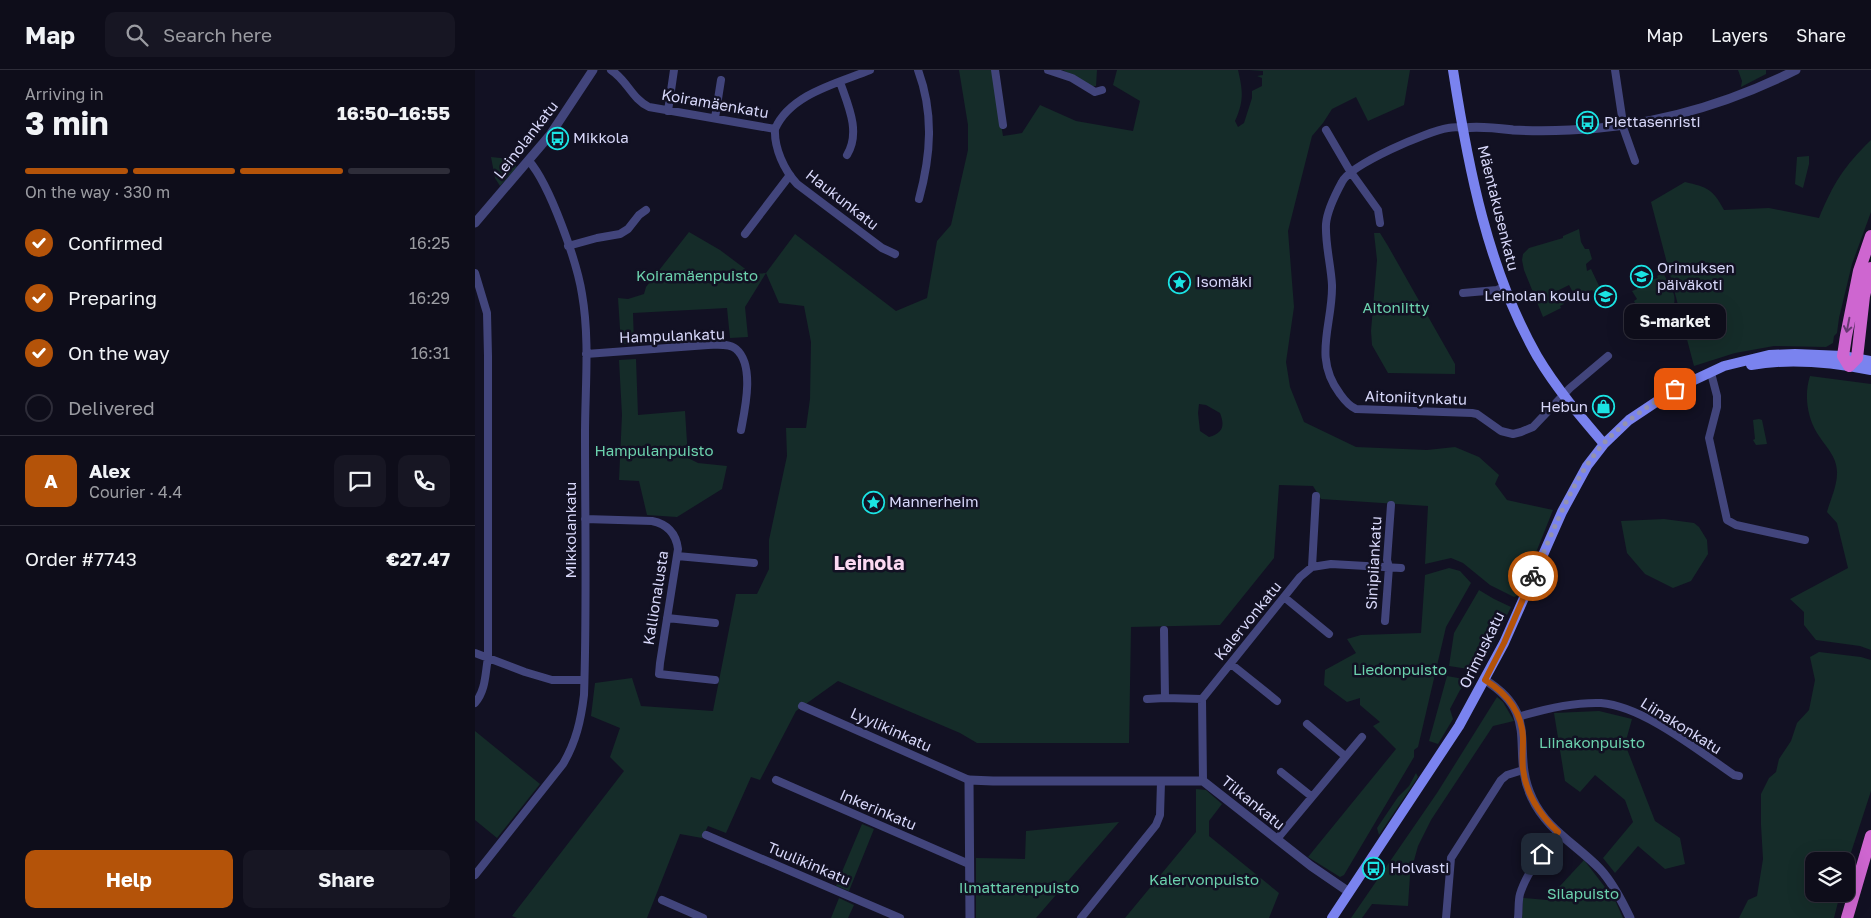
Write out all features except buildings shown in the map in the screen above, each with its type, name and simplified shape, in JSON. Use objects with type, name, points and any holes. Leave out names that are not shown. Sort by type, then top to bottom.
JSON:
[{"type":"highway","points":[[1849,360],[1854,293],[1865,250],[1871,236]]},
{"type":"highway","points":[[1849,360],[1871,268]]},
{"type":"highway","points":[[1847,918],[1871,836]]},
{"type":"main road","name":"Mäentakusenkatu","points":[[1453,70],[1471,170],[1491,250],[1504,287],[1529,341],[1563,395],[1603,444]]},
{"type":"main road","name":"Orimuskatu","points":[[1849,360],[1871,370]]},
{"type":"main road","name":"Orimuskatu","points":[[1332,918],[1459,726],[1504,643],[1562,512],[1587,466],[1603,444],[1629,420],[1675,389],[1711,373],[1781,361],[1871,361]]},
{"type":"street","name":"Leinolankatu","points":[[475,223],[529,161],[561,120],[593,70]]},
{"type":"street","name":"Koiramäenkatu","points":[[611,70],[621,77],[642,103],[649,107],[775,129],[786,114],[805,97],[817,90],[870,70]]},
{"type":"street","points":[[668,111],[674,70]]},
{"type":"street","points":[[918,70],[928,106],[930,133],[928,159],[919,199]]},
{"type":"street","points":[[995,70],[1003,124]]},
{"type":"street","points":[[1048,70],[1072,78],[1095,92],[1103,90]]},
{"type":"street","points":[[1615,70],[1623,125],[1635,161]]},
{"type":"street","points":[[1464,128],[1543,131],[1623,125],[1673,116],[1724,101],[1796,70]]},
{"type":"street","points":[[715,118],[721,80]]},
{"type":"street","points":[[840,82],[853,122],[853,138],[847,155]]},
{"type":"street","name":"Aitoniitynkatu","points":[[1464,128],[1450,127],[1415,138],[1351,171],[1342,180],[1327,216],[1326,226],[1332,286],[1325,362],[1331,379],[1350,407],[1360,410],[1472,413],[1477,414],[1501,431],[1513,434],[1533,427],[1563,395]]},
{"type":"street","name":"Haukunkatu","points":[[775,129],[780,155],[790,175],[801,188],[885,251],[895,254]]},
{"type":"street","points":[[1326,130],[1378,210],[1380,223]]},
{"type":"street","name":"Mikkolankatu","points":[[475,875],[558,772],[569,754],[580,725],[584,695],[586,354],[583,296],[569,246],[538,173],[529,161]]},
{"type":"street","points":[[745,234],[790,175]]},
{"type":"street","points":[[569,246],[620,234],[628,229],[639,215],[646,210]]},
{"type":"street","points":[[475,273],[485,303],[488,329],[488,658],[481,695],[475,703]]},
{"type":"street","points":[[1463,293],[1497,290],[1504,287]]},
{"type":"street","name":"Hampulankatu","points":[[586,354],[728,345],[736,349],[745,365],[746,407],[741,430]]},
{"type":"street","points":[[1563,395],[1608,356]]},
{"type":"street","points":[[1711,373],[1717,396],[1709,438],[1727,520],[1736,525],[1805,540]]},
{"type":"street","points":[[1316,496],[1312,567],[1331,564],[1401,568]]},
{"type":"street","name":"Sinipiiankatu","points":[[1385,621],[1391,505]]},
{"type":"street","name":"Kallionalusta","points":[[585,518],[661,523],[673,534],[677,540],[677,556],[659,674],[715,680]]},
{"type":"street","points":[[677,556],[754,563]]},
{"type":"street","name":"Kalervonkatu","points":[[1202,699],[1300,577],[1312,567]]},
{"type":"street","points":[[1284,597],[1329,634]]},
{"type":"street","points":[[667,618],[715,623]]},
{"type":"street","points":[[1164,630],[1165,698]]},
{"type":"street","points":[[475,653],[552,680],[584,680]]},
{"type":"street","points":[[1231,664],[1277,701]]},
{"type":"street","points":[[1485,680],[1505,695],[1518,717],[1523,736],[1523,770],[1527,787],[1537,808],[1542,816],[1558,832],[1603,872],[1620,898],[1629,918]]},
{"type":"street","points":[[1147,699],[1202,699],[1203,781]]},
{"type":"street","name":"Liinakonkatu","points":[[1518,717],[1552,708],[1582,704],[1602,703],[1627,709],[1656,723],[1734,775],[1739,776]]},
{"type":"street","name":"Lyylikinkatu","points":[[802,706],[969,780]]},
{"type":"street","points":[[1307,724],[1345,756]]},
{"type":"street","points":[[1277,839],[1362,737]]},
{"type":"street","points":[[1446,918],[1451,858],[1501,780],[1507,775],[1523,770]]},
{"type":"street","points":[[1281,772],[1311,796]]},
{"type":"street","name":"Inkerinkatu","points":[[776,780],[969,864]]},
{"type":"street","points":[[969,780],[970,918]]},
{"type":"street","name":"Tilkankatu","points":[[969,780],[1203,781],[1322,875],[1349,892]]},
{"type":"street","points":[[1081,918],[1156,825],[1160,815],[1161,782]]},
{"type":"street","points":[[1518,918],[1523,886],[1534,866],[1558,832]]},
{"type":"street","name":"Tuulikinkatu","points":[[706,835],[900,918]]},
{"type":"street","points":[[662,900],[703,918]]},
{"type":"green space","points":[[959,70],[992,70],[1003,136],[1022,133],[1040,105],[1076,121],[1133,131],[1140,101],[1113,85],[1117,70],[1238,70],[1242,96],[1235,121],[1238,127],[1244,123],[1252,98],[1252,91],[1262,86],[1262,78],[1257,76],[1263,75],[1263,71],[1249,70],[1410,70],[1404,105],[1368,121],[1356,97],[1332,109],[1312,136],[1288,231],[1294,307],[1286,362],[1290,387],[1304,422],[1356,447],[1427,450],[1455,447],[1479,457],[1499,475],[1495,484],[1507,500],[1553,510],[1519,595],[1514,597],[1490,585],[1463,563],[1451,558],[1425,564],[1428,506],[1321,499],[1313,486],[1279,485],[1274,558],[1220,625],[1131,627],[1129,743],[977,743],[960,733],[838,681],[796,711],[760,780],[751,777],[726,833],[708,826],[702,838],[680,834],[647,918],[517,918],[512,916],[624,771],[610,757],[620,728],[591,716],[595,683],[632,678],[641,706],[713,711],[736,594],[757,594],[769,569],[769,540],[787,456],[786,428],[806,428],[810,399],[811,342],[804,306],[779,303],[766,273],[795,234],[896,311],[927,298],[937,241],[951,225],[968,150],[968,125]],"holes":[[[1199,404],[1206,405],[1220,413],[1222,422],[1220,431],[1209,437],[1200,431],[1198,413]]]},
{"type":"green space","points":[[1063,70],[1097,70],[1096,86],[1091,86]]},
{"type":"green space","points":[[1738,70],[1766,70],[1766,74],[1741,87],[1742,81]]},
{"type":"green space","points":[[1871,140],[1871,212],[1852,264],[1837,333],[1834,336],[1833,343],[1826,347],[1774,346],[1735,353],[1694,366],[1651,202],[1685,182],[1709,190],[1724,210],[1769,208],[1819,218],[1840,176],[1853,158]]},
{"type":"green space","points":[[1809,156],[1803,188],[1795,184],[1797,157]]},
{"type":"green space","points":[[491,157],[510,159],[517,167],[500,186],[495,178]]},
{"type":"green space","points":[[1579,229],[1581,242],[1585,249],[1589,249],[1592,259],[1586,264],[1587,271],[1591,269],[1600,288],[1576,298],[1569,285],[1557,291],[1564,304],[1560,306],[1561,308],[1543,317],[1524,270],[1523,254],[1529,248],[1563,238],[1563,236]]},
{"type":"green space","name":"Koiramäenpuisto","points":[[689,232],[720,250],[752,274],[766,273],[745,307],[748,337],[730,338],[727,308],[633,313],[634,344],[621,344],[618,298],[628,299],[644,294],[646,287]]},
{"type":"green space","name":"Aitoniitty","points":[[1374,233],[1380,233],[1388,246],[1455,364],[1455,374],[1388,373],[1372,345],[1371,331],[1377,260]]},
{"type":"green space","points":[[1663,273],[1674,295],[1673,306],[1667,315],[1647,326],[1634,301],[1637,299],[1632,291],[1641,284],[1643,286],[1647,281],[1658,278],[1657,276]]},
{"type":"green space","name":"Hampulanpuisto","points":[[636,359],[638,415],[685,411],[688,458],[698,463],[727,466],[722,489],[677,517],[647,515],[639,481],[619,480],[622,415],[619,360]]},
{"type":"green space","points":[[1810,376],[1871,384],[1871,650],[1860,646],[1816,640],[1804,625],[1804,612],[1790,599],[1848,568],[1837,523],[1827,512],[1836,483],[1837,468],[1833,457],[1811,420],[1807,405]]},
{"type":"green space","points":[[1753,420],[1762,420],[1767,444],[1756,445],[1753,440],[1755,439]]},
{"type":"green space","points":[[1664,519],[1694,523],[1699,527],[1707,540],[1708,554],[1691,581],[1673,588],[1645,574],[1627,553],[1621,521]]},
{"type":"green space","name":"Liedonpuisto","points":[[1449,568],[1460,571],[1471,583],[1446,627],[1418,747],[1414,750],[1414,757],[1344,875],[1340,877],[1308,857],[1396,749],[1373,726],[1380,722],[1360,705],[1360,698],[1347,702],[1324,685],[1325,670],[1356,653],[1347,639],[1361,635],[1421,633],[1425,575]]},
{"type":"green space","points":[[1479,590],[1511,607],[1487,657],[1480,660],[1475,670],[1449,666],[1454,633]]},
{"type":"green space","points":[[1819,652],[1871,660],[1871,791],[1851,852],[1805,852],[1805,902],[1838,902],[1834,918],[1739,918],[1748,900],[1757,896],[1763,859],[1761,794],[1769,778],[1776,772],[1779,759],[1791,741],[1797,723],[1809,710],[1815,680],[1810,657]]},
{"type":"green space","points":[[1447,676],[1469,680],[1460,690],[1450,709],[1453,719],[1438,744],[1429,741]]},
{"type":"green space","points":[[1497,697],[1503,702],[1514,721],[1493,726],[1431,820],[1418,846],[1410,875],[1408,906],[1372,904],[1362,918],[1351,918],[1437,793]]},
{"type":"green space","name":"Liinakonpuisto","points":[[1599,711],[1632,719],[1625,744],[1655,821],[1680,838],[1685,864],[1665,869],[1638,846],[1615,873],[1603,858],[1633,822],[1625,800],[1595,775],[1580,792],[1565,781],[1554,713]]},
{"type":"green space","points":[[475,731],[540,784],[497,838],[475,820]]},
{"type":"green space","points":[[1416,773],[1418,777],[1379,835],[1377,828],[1398,797],[1409,786]]},
{"type":"green space","name":"Kalervonpuisto","points":[[1196,789],[1206,790],[1222,804],[1209,821],[1209,836],[1279,893],[1269,918],[1125,918],[1196,832]]},
{"type":"green space","name":"Ilmattarenpuisto","points":[[1119,822],[1036,918],[976,918],[976,858],[1025,859],[1026,831]]},
{"type":"green space","points":[[862,824],[874,829],[849,891],[836,886]]},
{"type":"green space","name":"Silapuisto","points":[[1584,860],[1615,900],[1623,918],[1522,918],[1523,898],[1547,900]]},
{"type":"green space","points":[[839,898],[854,905],[848,918],[831,918]]},
{"type":"way so far","points":[[1533,576],[1562,512],[1587,466],[1603,444],[1629,420],[1675,389]]},
{"type":"place","name":"Piettasenristi","points":[[1588,122]]},
{"type":"place","name":"Mikkola","points":[[557,138]]},
{"type":"place","name":"Orimuksen päiväkoti","points":[[1641,277]]},
{"type":"place","name":"Isomäki","points":[[1180,282]]},
{"type":"place","name":"Leinolan koulu","points":[[1606,296]]},
{"type":"place","name":"S-market","points":[[1675,389]]},
{"type":"place","name":"Hebun","points":[[1604,407]]},
{"type":"place","name":"Mannerheim","points":[[873,502]]},
{"type":"place","name":"Holvasti","points":[[1374,868]]},
{"type":"district","name":"Leinola","points":[[869,563]]},
{"type":"route","points":[[1533,576],[1504,643],[1485,680],[1499,689],[1513,706],[1523,736],[1523,770],[1527,787],[1542,816],[1558,832],[1542,854]]}]
